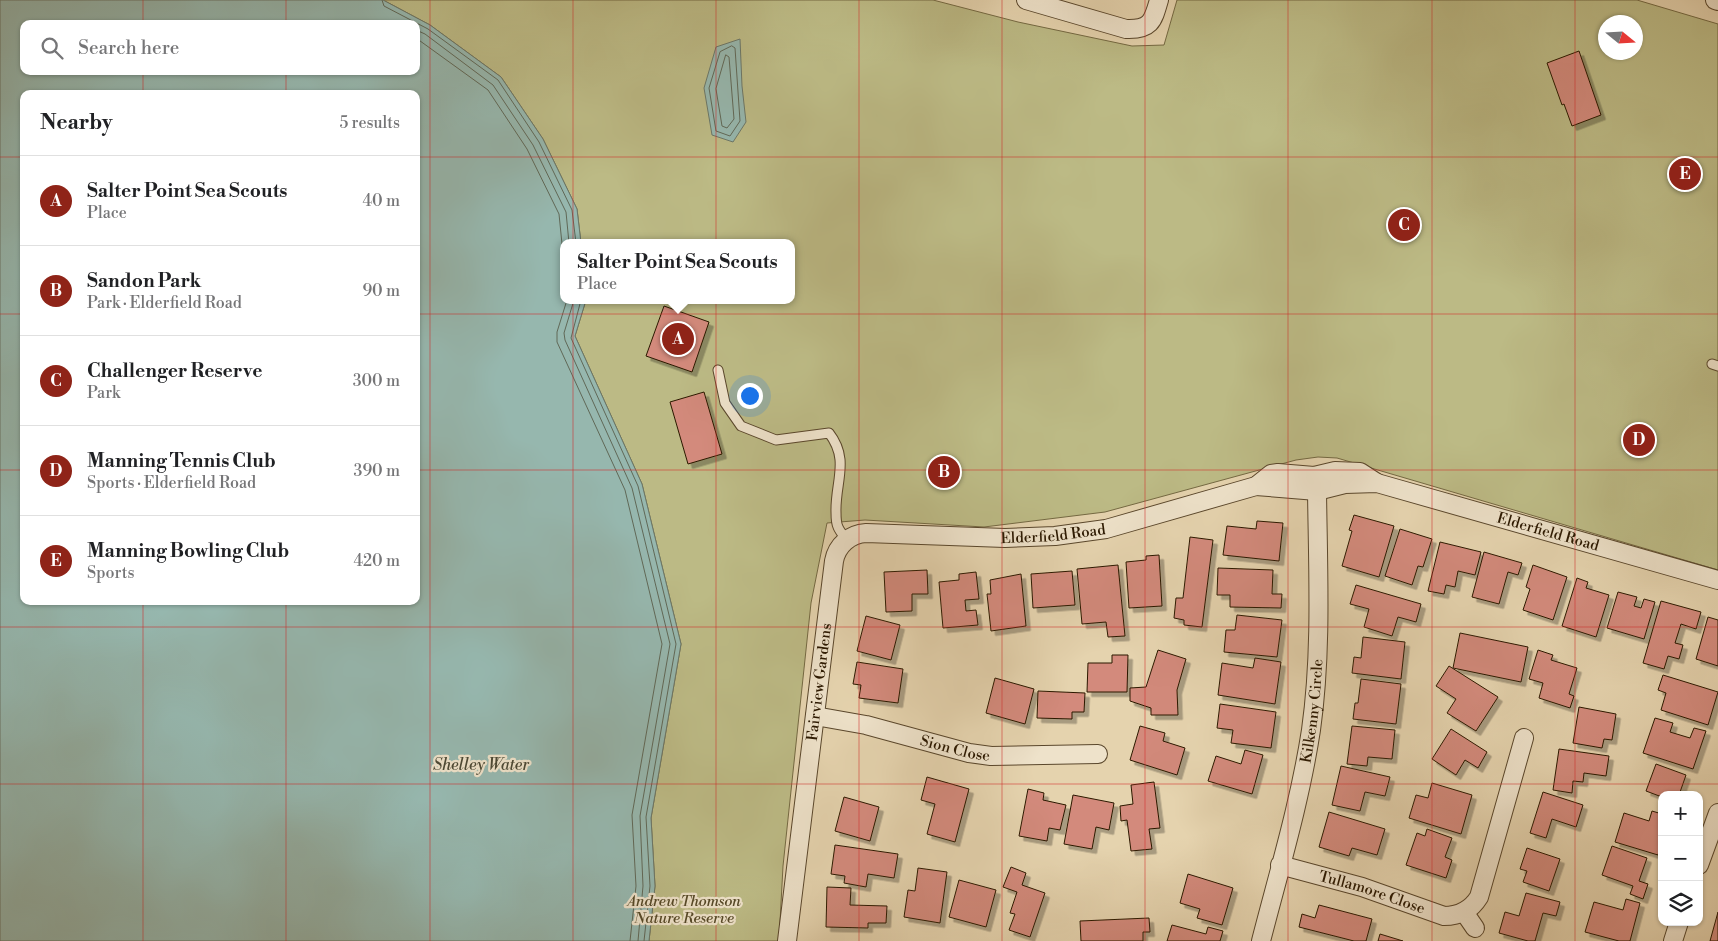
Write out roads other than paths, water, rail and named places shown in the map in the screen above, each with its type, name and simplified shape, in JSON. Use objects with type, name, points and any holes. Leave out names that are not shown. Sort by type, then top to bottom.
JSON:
[{"type":"street","points":[[1026,0],[1126,29],[1147,27],[1153,20],[1159,0]]},
{"type":"street","name":"Elderfield Road","points":[[847,540],[857,534],[866,533],[1005,538],[1063,535],[1106,529],[1256,486],[1270,474],[1278,473],[1315,484],[1335,471],[1360,472],[1377,483],[1718,580]]},
{"type":"street","name":"Kilkenny Circle","points":[[1261,941],[1304,767],[1315,693],[1318,624],[1315,484]]},
{"type":"street","name":"Fairview Gardens","points":[[787,941],[835,558],[838,549],[847,540]]},
{"type":"street","name":"Sion Close","points":[[815,716],[866,725],[969,753],[991,756],[1098,754]]},
{"type":"street","points":[[1474,928],[1464,912],[1479,897],[1524,738]]},
{"type":"street","points":[[1703,854],[1718,813]]},
{"type":"street","name":"Tullamore Close","points":[[1280,865],[1362,887],[1437,914],[1452,916],[1464,912]]},
{"type":"street","points":[[1674,941],[1678,926]]},
{"type":"lane","points":[[718,370],[725,403],[741,426],[776,440],[830,433],[839,450],[841,463],[836,506],[838,527],[847,540]]},
{"type":"water","name":"Shelley Water","points":[[0,0],[383,0],[430,25],[501,77],[543,139],[577,209],[581,239],[560,239],[560,304],[585,304],[575,336],[642,484],[681,644],[651,818],[655,886],[649,941],[0,941]]},
{"type":"water","points":[[740,39],[746,122],[733,142],[712,135],[704,88],[716,47]]},
{"type":"place","name":"Manning Bowling Club","points":[[1685,174]]},
{"type":"place","name":"Challenger Reserve","points":[[1404,225]]},
{"type":"place","name":"Salter Point Sea Scouts","points":[[678,339]]},
{"type":"place","name":"Manning Tennis Club","points":[[1639,440]]},
{"type":"place","name":"Sandon Park","points":[[944,472]]},
{"type":"park label","name":"Andrew Thomson Nature Reserve","points":[[684,910]]}]
